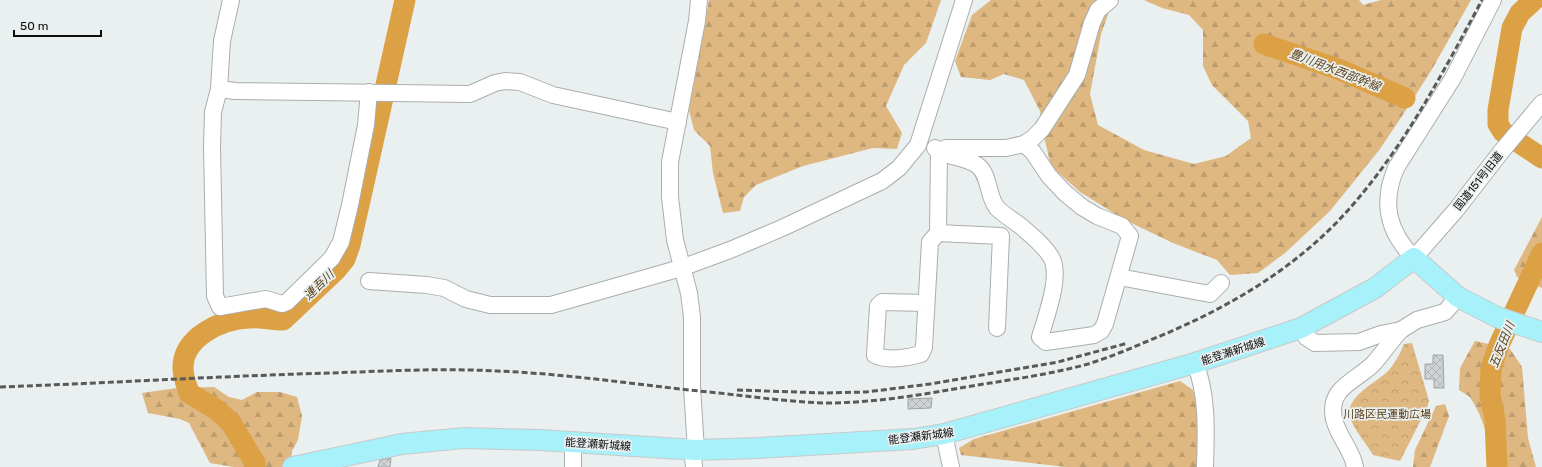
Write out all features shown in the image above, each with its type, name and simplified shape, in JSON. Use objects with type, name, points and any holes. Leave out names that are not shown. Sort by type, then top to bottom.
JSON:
[{"type":"main road","points":[[1414,258],[1458,297],[1498,317],[1533,329]]},
{"type":"main road","name":"能登瀬新城線","points":[[293,467],[338,462],[402,444],[464,438],[502,438],[573,442],[695,458],[758,448],[913,439],[944,434],[967,429],[1195,363],[1301,328],[1375,288],[1414,258]]},
{"type":"street","points":[[231,0],[222,41],[220,89],[213,112],[212,147],[215,296],[220,307],[266,299],[282,304],[287,302],[332,258],[341,242],[350,205],[372,92]]},
{"type":"street","points":[[695,458],[692,387],[692,317],[689,293],[681,268],[675,240],[670,196],[670,162],[697,21],[699,0]]},
{"type":"street","points":[[369,281],[427,285],[444,288],[466,299],[490,305],[551,305],[681,268],[782,228],[882,180],[899,168],[918,145],[964,0]]},
{"type":"street","points":[[937,149],[1006,148],[1024,144],[1034,138],[1042,129],[1077,75],[1092,23],[1098,10],[1110,0]]},
{"type":"street","points":[[1414,258],[1402,246],[1392,231],[1389,218],[1390,180],[1396,168],[1453,78],[1493,0]]},
{"type":"street","points":[[220,89],[235,91],[470,94],[505,81],[520,82],[553,95],[678,122]]},
{"type":"street","name":"国道151号旧道","points":[[1414,258],[1456,210],[1501,152],[1542,104]]},
{"type":"street","points":[[918,145],[937,149],[969,160],[978,166],[983,173],[996,207],[1043,246],[1051,258],[1054,266],[1054,279],[1051,297],[1040,337],[1042,341],[1046,342],[1078,339],[1094,335],[1101,331],[1105,324],[1130,236],[1122,226],[1097,216],[1082,207],[1065,193],[1049,176],[1033,152],[1024,144]]},
{"type":"street","points":[[926,303],[930,242],[938,233],[937,149]]},
{"type":"street","points":[[938,233],[1001,236],[997,328]]},
{"type":"street","points":[[1119,277],[1210,294],[1221,283]]},
{"type":"street","points":[[1355,467],[1334,419],[1334,407],[1337,394],[1346,383],[1372,365],[1401,330],[1417,320],[1444,312],[1458,297]]},
{"type":"street","points":[[1301,328],[1306,337],[1315,343],[1359,342],[1381,334],[1401,330]]},
{"type":"street","points":[[1195,363],[1200,376],[1204,408],[1205,467]]},
{"type":"street","points":[[944,434],[951,467]]},
{"type":"street","points":[[573,442],[573,467]]},
{"type":"green space","points":[[709,0],[941,0],[926,43],[904,65],[886,106],[902,133],[897,149],[873,148],[803,166],[756,185],[744,197],[740,211],[723,213],[713,173],[710,146],[694,130],[689,110]]},
{"type":"green space","points":[[991,0],[1106,0],[1110,9],[1101,34],[1090,94],[1098,125],[1144,150],[1194,164],[1226,156],[1251,138],[1248,121],[1212,85],[1203,66],[1203,30],[1189,15],[1162,8],[1144,0],[1359,0],[1363,5],[1381,0],[1471,0],[1431,71],[1380,149],[1330,211],[1285,253],[1258,273],[1230,275],[1217,260],[1173,243],[1125,220],[1080,192],[1051,166],[1040,111],[1024,80],[1004,74],[990,80],[961,77],[955,61],[972,15]]},
{"type":"green space","points":[[1542,217],[1542,288],[1517,277],[1514,270]]},
{"type":"green space","points":[[1475,341],[1510,349],[1522,367],[1528,438],[1536,467],[1490,467],[1490,451],[1483,423],[1470,398],[1459,390],[1460,368]]},
{"type":"green space","name":"川路区民運動広場","points":[[1412,343],[1429,401],[1427,408],[1400,461],[1373,455],[1357,432],[1350,418],[1349,410],[1352,403],[1363,391],[1389,370],[1398,357],[1404,344]]},
{"type":"green space","points":[[1180,381],[1193,390],[1203,422],[1200,467],[1066,467],[961,455],[959,448],[974,439]]},
{"type":"green space","points":[[214,387],[229,397],[242,400],[257,392],[280,392],[297,397],[302,416],[298,440],[292,451],[291,467],[234,467],[210,463],[189,423],[180,419],[148,413],[142,393],[177,388]]},
{"type":"green space","points":[[1445,404],[1449,416],[1430,467],[1413,467],[1415,450],[1436,406]]},
{"type":"building","points":[[1433,355],[1443,355],[1444,388],[1434,388],[1434,379],[1425,379],[1425,364],[1433,364]]},
{"type":"building","points":[[932,398],[931,408],[908,409],[908,399]]},
{"type":"building","points":[[391,458],[390,467],[378,467],[380,460]]},
{"type":"waterway","name":"連吾川","points":[[255,467],[255,463],[231,423],[217,410],[189,393],[183,372],[184,358],[196,339],[216,326],[238,319],[249,318],[283,320],[336,270],[345,259],[350,245],[405,0]]},
{"type":"waterway","name":"五反田川","points":[[1534,0],[1520,13],[1512,28],[1498,110],[1498,124],[1503,132],[1542,158]]},
{"type":"waterway","name":"豊川用水西部幹線","points":[[1264,44],[1338,69],[1405,98]]},
{"type":"waterway","name":"五反田川","points":[[1497,467],[1495,420],[1490,395],[1491,368],[1499,345],[1542,253]]},
{"type":"railway","points":[[0,387],[290,374],[414,370],[476,370],[580,377],[786,400],[844,403],[931,393],[1073,368],[1123,352],[1170,332],[1222,307],[1271,277],[1295,260],[1317,241],[1338,221],[1360,196],[1399,144],[1434,87],[1482,0]]},
{"type":"railway","points":[[737,390],[825,393],[866,392],[930,384],[1058,362],[1128,343]]}]
